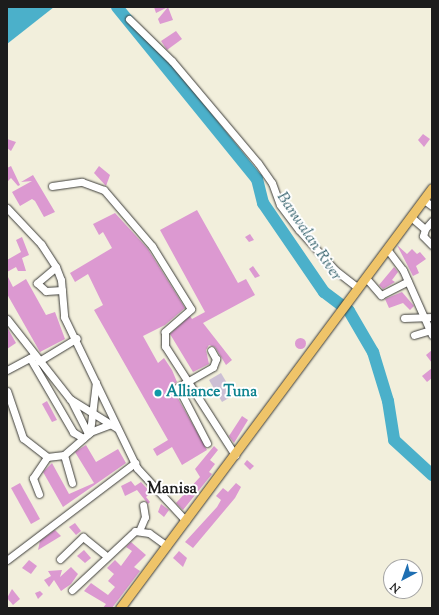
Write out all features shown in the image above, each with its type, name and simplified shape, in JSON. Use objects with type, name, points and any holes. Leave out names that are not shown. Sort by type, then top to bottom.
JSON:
[{"type":"main road","points":[[120,608],[432,188]]},
{"type":"street","points":[[129,19],[172,61],[258,164],[272,183],[280,205],[299,230],[335,270],[357,290]]},
{"type":"street","points":[[52,186],[82,182],[104,190],[152,246],[190,306],[188,315],[168,328],[163,339],[235,455]]},
{"type":"street","points":[[424,200],[432,206]]},
{"type":"street","points":[[7,208],[37,239],[56,267],[62,290],[62,311],[96,382],[114,426],[135,463],[144,478],[186,521]]},
{"type":"street","points":[[411,217],[426,228]]},
{"type":"street","points":[[432,221],[426,228],[423,236],[432,245]]},
{"type":"street","points":[[387,249],[408,281],[429,318],[431,332],[414,335]]},
{"type":"street","points":[[56,267],[37,283],[46,291],[62,290]]},
{"type":"street","points":[[366,278],[381,296],[408,281]]},
{"type":"street","points":[[404,318],[429,318]]},
{"type":"street","points":[[7,319],[34,359],[73,432],[74,446]]},
{"type":"street","points":[[7,370],[34,359],[76,338]]},
{"type":"street","points":[[207,443],[178,388],[215,364],[211,350]]},
{"type":"street","points":[[34,359],[70,399],[114,426]]},
{"type":"street","points":[[87,435],[93,414],[96,382]]},
{"type":"street","points":[[7,391],[23,438],[47,457],[64,455],[87,435],[114,426]]},
{"type":"street","points":[[70,399],[87,435]]},
{"type":"street","points":[[73,432],[87,435]]},
{"type":"street","points":[[64,455],[72,483]]},
{"type":"street","points":[[39,494],[34,478],[47,457]]},
{"type":"street","points":[[7,560],[135,463]]},
{"type":"street","points":[[139,531],[145,517],[142,505]]},
{"type":"street","points":[[72,590],[105,555],[127,535],[139,531],[167,546]]},
{"type":"street","points":[[60,560],[83,537],[105,555]]},
{"type":"shaded area","points":[[221,373],[234,395],[222,402],[209,380]]},
{"type":"water","points":[[7,7],[54,7],[7,44]]},
{"type":"building","points":[[154,7],[168,7],[156,13]]},
{"type":"building","points":[[168,7],[173,20],[160,24],[158,19]]},
{"type":"building","points":[[176,31],[182,39],[167,50],[161,41]]},
{"type":"building","points":[[423,134],[430,139],[424,147],[418,140]]},
{"type":"building","points":[[7,139],[16,142],[11,151],[7,148]]},
{"type":"building","points":[[11,166],[20,185],[18,186],[11,178],[7,182],[7,168]]},
{"type":"building","points":[[99,166],[110,175],[106,186],[94,173]]},
{"type":"building","points":[[33,175],[55,212],[44,217],[35,201],[32,199],[20,206],[12,192],[32,181],[21,182]]},
{"type":"building","points":[[197,210],[238,283],[246,279],[255,295],[203,323],[232,360],[226,365],[215,347],[209,345],[206,350],[209,364],[193,372],[170,334],[190,316],[192,319],[205,312],[160,230]]},
{"type":"building","name":"Alliance Tuna","points":[[115,213],[148,249],[185,308],[165,325],[143,336],[158,363],[164,358],[172,370],[177,382],[171,386],[207,450],[182,465],[172,447],[157,456],[153,449],[168,440],[94,310],[103,305],[88,274],[75,282],[70,273],[112,248],[103,232],[99,235],[93,224]]},
{"type":"building","points":[[250,234],[254,240],[249,242],[245,237]]},
{"type":"building","points":[[22,237],[29,255],[22,258],[26,271],[18,271],[16,267],[7,272],[7,260],[21,252],[16,240]]},
{"type":"building","points":[[397,245],[407,254],[412,249],[417,254],[420,252],[426,259],[416,266],[419,273],[413,276]]},
{"type":"building","points":[[253,266],[260,276],[255,278],[249,269]]},
{"type":"building","points":[[394,267],[398,272],[392,280],[395,282],[383,289],[379,285]]},
{"type":"building","points":[[7,275],[13,287],[26,279],[46,315],[55,312],[65,339],[40,352],[7,294]]},
{"type":"building","points":[[402,292],[414,306],[410,310],[403,303],[389,308],[385,299]]},
{"type":"building","points":[[7,327],[16,343],[7,349]]},
{"type":"building","points":[[298,338],[302,338],[304,339],[304,347],[298,348],[295,345],[295,341]]},
{"type":"building","points":[[432,350],[432,363],[426,355]]},
{"type":"building","points":[[432,368],[432,378],[427,382],[422,376]]},
{"type":"building","points":[[47,401],[57,420],[52,422],[42,404]]},
{"type":"building","points":[[242,416],[248,420],[234,443],[229,436]]},
{"type":"building","points":[[86,445],[96,462],[118,449],[126,463],[63,507],[43,472],[52,463],[69,494],[94,483],[75,452]]},
{"type":"building","points":[[214,446],[218,450],[210,460],[215,464],[209,472],[212,474],[183,510],[176,503],[200,477],[195,469]]},
{"type":"building","points":[[247,460],[254,466],[250,470],[244,464]]},
{"type":"building","points":[[131,481],[135,486],[141,482],[151,493],[146,497],[150,502],[148,504],[137,490],[125,496],[121,486]]},
{"type":"building","points":[[20,483],[40,519],[31,524],[11,488]]},
{"type":"building","points":[[236,483],[241,487],[235,498],[193,548],[185,542],[217,507],[221,500],[216,496],[223,488],[228,492]]},
{"type":"building","points":[[161,504],[169,510],[164,517],[158,512]]},
{"type":"building","points":[[75,523],[81,531],[76,535],[69,527]]},
{"type":"building","points":[[55,530],[61,536],[38,550],[40,541]]},
{"type":"building","points":[[131,542],[146,555],[134,567],[140,571],[112,608],[103,608],[106,604],[84,591],[91,583],[108,595],[115,587],[108,581],[114,574],[107,568],[115,560],[121,566],[132,551],[126,547]]},
{"type":"building","points":[[84,550],[91,558],[85,563],[77,556]]},
{"type":"building","points":[[179,551],[187,558],[183,567],[173,558]]},
{"type":"building","points":[[29,560],[37,566],[31,574],[22,568]]},
{"type":"building","points":[[71,567],[78,574],[71,584],[61,591],[54,580],[49,587],[44,580],[51,576],[48,571],[62,570],[60,577]]},
{"type":"building","points":[[12,589],[20,599],[13,605],[7,598]]},
{"type":"building","points":[[40,591],[43,594],[38,599],[35,593]]},
{"type":"waterway","name":"Banwalan River","points":[[117,7],[257,179],[263,203],[324,292],[349,311],[373,352],[388,401],[394,440],[432,475]]},
{"type":"place","name":"Alliance Tuna","points":[[158,393]]},
{"type":"district","name":"Manisa","points":[[172,490]]}]
